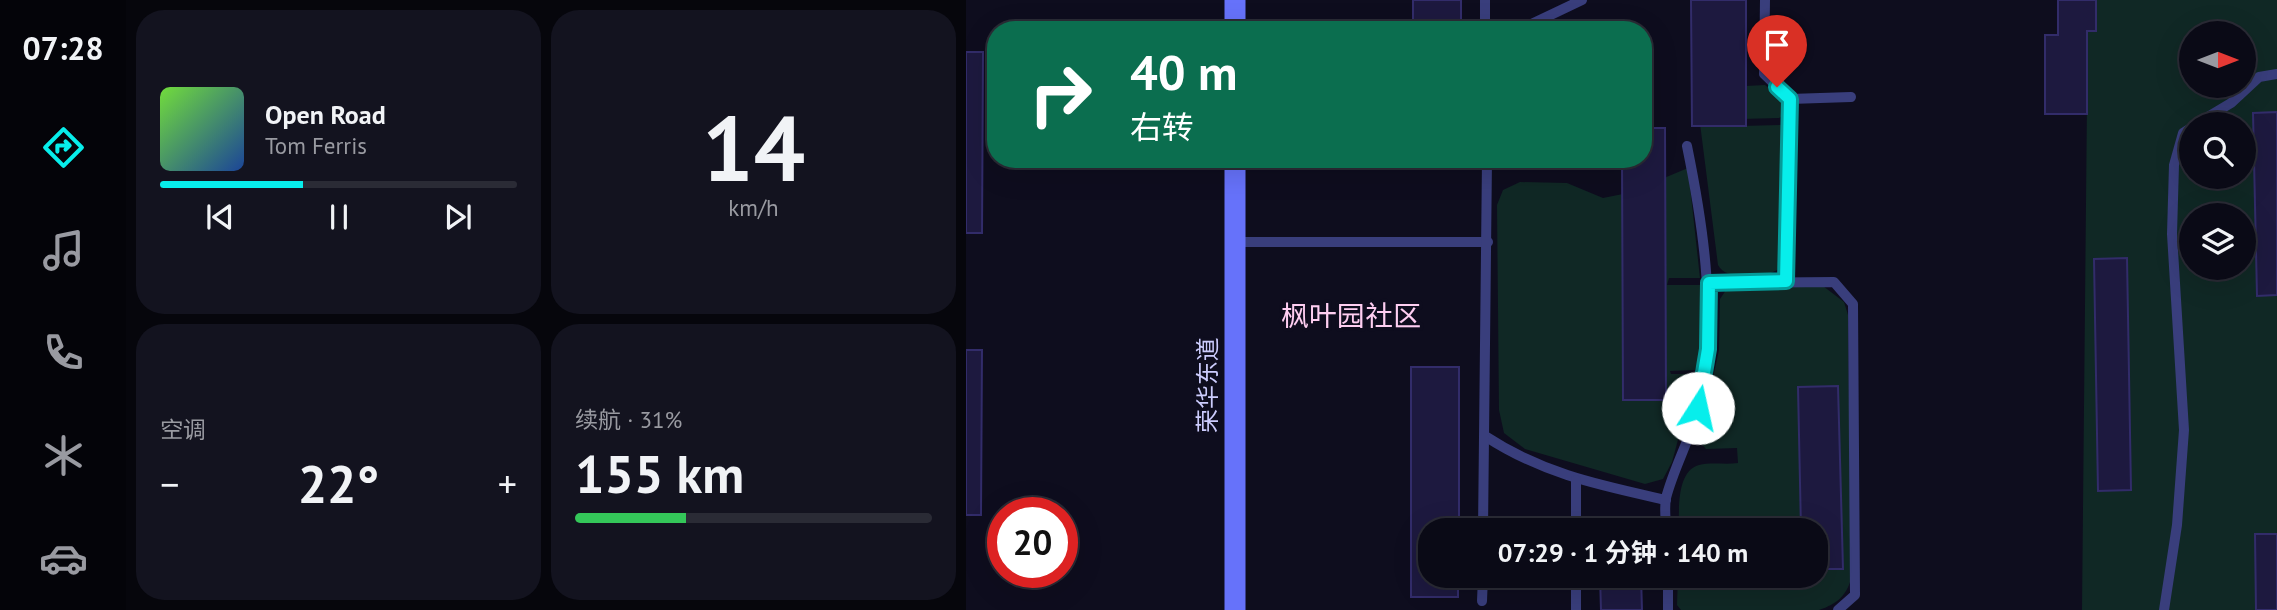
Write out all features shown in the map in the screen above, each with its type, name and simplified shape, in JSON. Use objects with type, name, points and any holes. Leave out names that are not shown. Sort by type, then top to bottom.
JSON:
[{"type":"street","points":[[1235,0],[1235,21]]},
{"type":"street","name":"荣华东道","points":[[1235,168],[1235,610]]},
{"type":"lane","points":[[1485,0],[1485,21]]},
{"type":"lane","points":[[1538,21],[1582,0]]},
{"type":"lane","points":[[1765,0],[1764,74],[1790,99],[1851,97]]},
{"type":"lane","points":[[2216,112],[2231,103],[2259,77],[2277,74]]},
{"type":"lane","points":[[1786,281],[1790,99]]},
{"type":"lane","points":[[1667,518],[1666,500],[1698,408],[1708,349],[1709,283],[1703,225],[1687,146]]},
{"type":"lane","points":[[2164,610],[2177,525],[2184,430],[2172,234],[2174,165],[2179,147]]},
{"type":"lane","points":[[1483,518],[1487,168]]},
{"type":"lane","points":[[1235,242],[1488,242]]},
{"type":"lane","points":[[1709,283],[1835,282],[1853,304],[1855,596],[1838,610]]},
{"type":"lane","points":[[1485,436],[1519,458],[1576,480],[1666,500]]},
{"type":"lane","points":[[1576,480],[1576,518]]},
{"type":"lane","points":[[1482,601],[1483,588]]},
{"type":"lane","points":[[1576,588],[1576,610]]},
{"type":"lane","points":[[1668,588],[1668,610]]},
{"type":"green space","points":[[2088,0],[2277,0],[2277,610],[2082,610]]},
{"type":"green space","points":[[1765,85],[1781,98],[1784,115],[1779,118],[1741,119],[1740,126],[1783,125],[1780,263],[1777,270],[1771,273],[1734,275],[1722,270],[1718,265],[1697,100],[1706,88]]},
{"type":"green space","points":[[1688,168],[1700,278],[1669,278],[1667,285],[1700,285],[1701,338],[1695,370],[1670,371],[1671,374],[1694,374],[1686,412],[1664,413],[1664,421],[1678,420],[1682,425],[1672,462],[1663,479],[1645,484],[1525,449],[1504,433],[1499,410],[1497,205],[1503,190],[1520,182],[1567,183],[1603,198],[1628,193]]},
{"type":"green space","points":[[1823,286],[1844,302],[1848,315],[1851,579],[1840,599],[1819,610],[1681,610],[1677,605],[1678,588],[1828,588],[1828,518],[1679,518],[1680,493],[1686,475],[1692,469],[1704,464],[1738,463],[1737,448],[1706,449],[1699,441],[1719,350],[1720,299],[1726,290]]},
{"type":"building","points":[[1413,0],[1461,0],[1461,21],[1413,21]]},
{"type":"building","points":[[1691,0],[1746,0],[1746,126],[1692,126]]},
{"type":"building","points":[[2058,0],[2096,0],[2096,31],[2087,31],[2087,114],[2045,114],[2045,35],[2058,35]]},
{"type":"building","points":[[966,52],[983,52],[982,233],[966,233]]},
{"type":"building","points":[[2277,112],[2277,295],[2257,296],[2256,113]]},
{"type":"building","points":[[1652,128],[1665,128],[1666,400],[1623,400],[1622,168],[1652,168]]},
{"type":"building","points":[[2127,258],[2131,490],[2098,491],[2094,259]]},
{"type":"building","points":[[966,350],[982,350],[981,515],[966,515]]},
{"type":"building","points":[[1411,367],[1459,367],[1459,518],[1418,518],[1418,588],[1458,588],[1458,597],[1411,597]]},
{"type":"building","points":[[1838,386],[1843,569],[1828,569],[1828,518],[1801,518],[1798,387]]},
{"type":"building","points":[[2255,534],[2277,534],[2277,610],[2256,610]]},
{"type":"building","points":[[1600,588],[1641,588],[1642,610],[1601,610]]},
{"type":"district","name":"枫叶园社区","points":[[1351,316]]},
{"type":"route","points":[[1698,408],[1708,349],[1709,283],[1786,281],[1790,99],[1777,87]]}]
